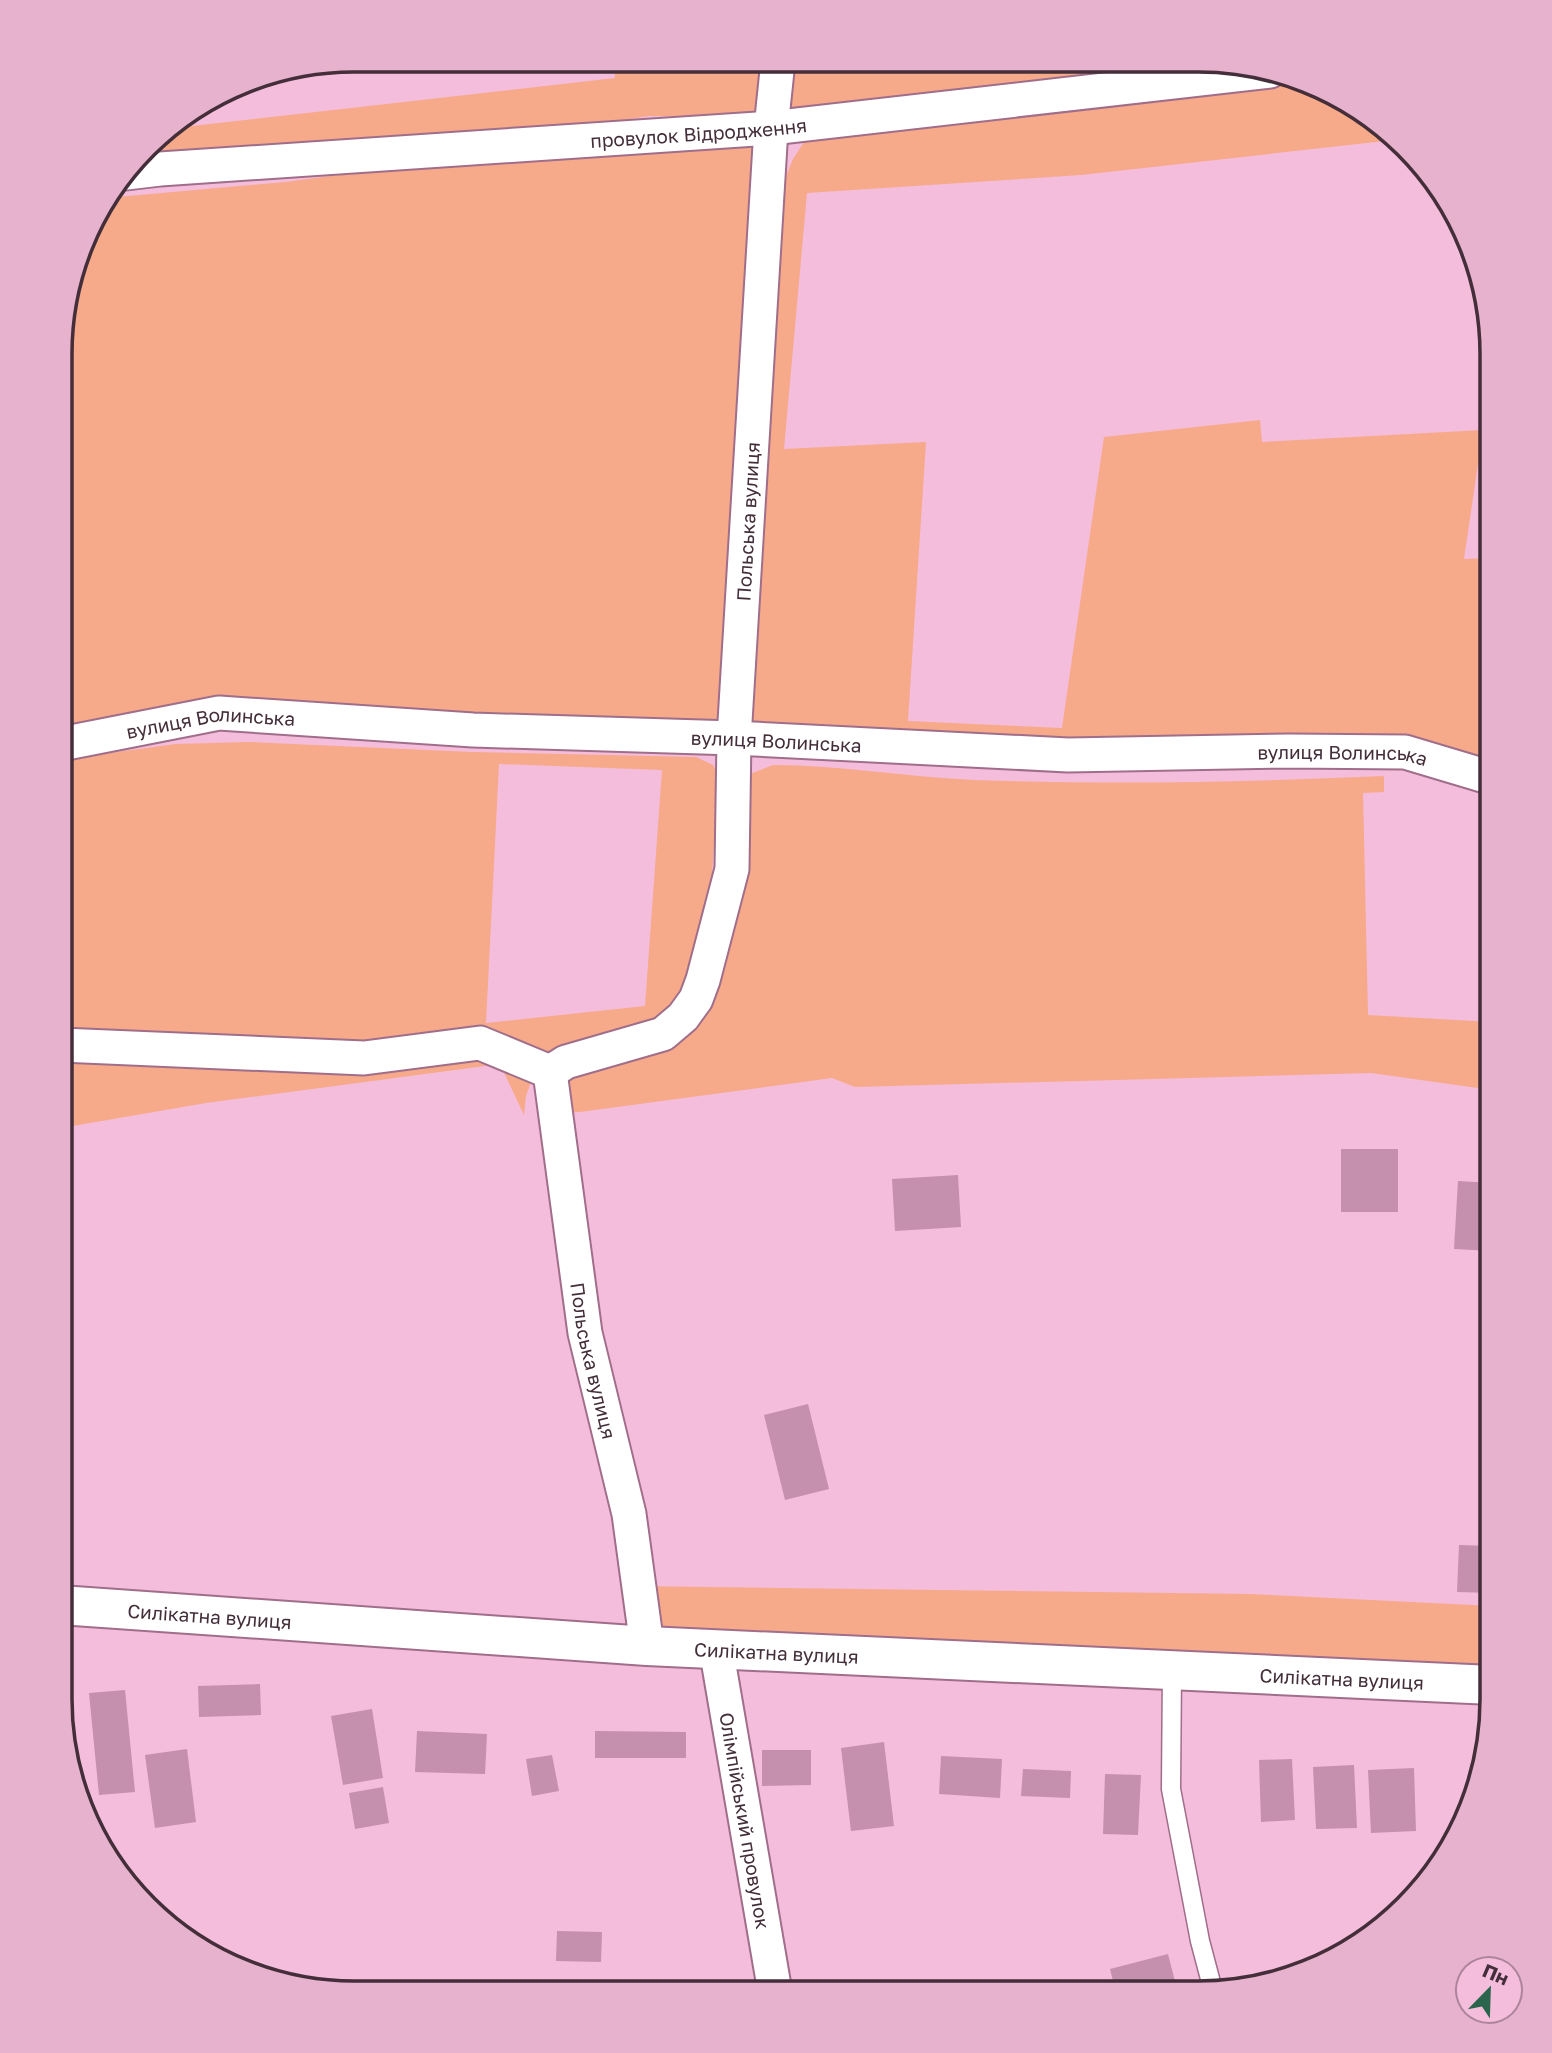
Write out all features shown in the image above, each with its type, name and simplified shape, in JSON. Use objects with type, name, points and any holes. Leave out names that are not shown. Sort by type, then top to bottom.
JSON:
[{"type":"street","name":"Польська вулиця","points":[[647,1646],[629,1514],[585,1334],[550,1072],[566,1062],[663,1034],[683,1017],[696,999],[703,981],[732,869],[734,738],[771,128],[777,72]]},
{"type":"street","name":"провулок Відродження","points":[[139,171],[771,128],[1239,75]]},
{"type":"street","name":"вулиця Волинська","points":[[72,742],[219,713],[473,730],[734,738],[1068,755],[1405,752],[1480,774]]},
{"type":"street","points":[[72,1045],[364,1058],[480,1043],[550,1072]]},
{"type":"street","name":"Силікатна вулиця","points":[[72,1606],[647,1646],[1480,1684]]},
{"type":"street","name":"Олімпійський провулок","points":[[716,1648],[773,1981]]},
{"type":"lane","points":[[1171,1671],[1171,1789],[1200,1941],[1211,1981]]},
{"type":"shaded area","points":[[615,72],[772,72],[768,106],[749,117],[649,116],[454,146],[130,182],[154,154],[187,127],[615,78]]},
{"type":"shaded area","points":[[789,72],[1152,72],[788,115]]},
{"type":"shaded area","points":[[1279,84],[1339,109],[1383,141],[1081,175],[807,193],[784,449],[926,442],[908,721],[1062,728],[1104,437],[1260,420],[1262,442],[1480,430],[1480,450],[1464,559],[1480,558],[1480,771],[1383,762],[1253,768],[1063,769],[746,733],[781,188],[793,159],[806,139],[852,126]]},
{"type":"shaded area","points":[[761,134],[723,731],[248,729],[177,731],[72,745],[72,335],[77,298],[87,263],[101,229],[119,197],[285,182],[452,160]]},
{"type":"shaded area","points":[[248,742],[472,752],[696,757],[713,765],[719,776],[712,873],[703,935],[674,1011],[532,1079],[526,1096],[524,1115],[500,1064],[206,1103],[72,1126],[72,756],[176,744]],"holes":[[[499,764],[662,770],[645,1006],[486,1023]]]},
{"type":"shaded area","points":[[773,765],[1026,782],[1179,782],[1384,776],[1384,792],[1363,793],[1368,1015],[1480,1021],[1480,1088],[1371,1073],[855,1087],[832,1078],[580,1112],[545,1114],[549,1087],[691,1024],[742,786],[750,774]]},
{"type":"shaded area","points":[[633,1586],[1250,1594],[1480,1605],[1480,1670],[995,1642],[662,1630]]},
{"type":"building","points":[[1341,1149],[1398,1149],[1398,1212],[1341,1212]]},
{"type":"building","points":[[958,1175],[961,1227],[895,1231],[892,1179]]},
{"type":"building","points":[[1458,1181],[1480,1182],[1480,1250],[1454,1249]]},
{"type":"building","points":[[808,1404],[829,1489],[785,1500],[764,1415]]},
{"type":"building","points":[[1459,1545],[1480,1546],[1480,1593],[1457,1592]]},
{"type":"building","points":[[260,1684],[261,1715],[199,1717],[198,1686]]},
{"type":"building","points":[[125,1690],[135,1792],[99,1795],[89,1693]]},
{"type":"building","points":[[372,1709],[383,1778],[343,1785],[331,1716]]},
{"type":"building","points":[[417,1731],[487,1734],[485,1774],[415,1772]]},
{"type":"building","points":[[595,1731],[686,1732],[686,1758],[595,1758]]},
{"type":"building","points":[[884,1742],[894,1826],[851,1831],[841,1748]]},
{"type":"building","points":[[187,1749],[196,1822],[155,1828],[145,1755]]},
{"type":"building","points":[[762,1750],[811,1750],[811,1785],[762,1786]]},
{"type":"building","points":[[552,1755],[559,1791],[532,1796],[526,1759]]},
{"type":"building","points":[[941,1756],[1002,1759],[1000,1798],[939,1794]]},
{"type":"building","points":[[1292,1759],[1295,1820],[1261,1822],[1259,1760]]},
{"type":"building","points":[[1354,1765],[1357,1828],[1316,1829],[1313,1767]]},
{"type":"building","points":[[1414,1768],[1416,1831],[1371,1833],[1368,1770]]},
{"type":"building","points":[[1023,1769],[1071,1771],[1070,1798],[1021,1796]]},
{"type":"building","points":[[1105,1774],[1141,1775],[1138,1835],[1103,1834]]},
{"type":"building","points":[[383,1787],[389,1823],[355,1829],[349,1793]]},
{"type":"building","points":[[557,1931],[602,1932],[601,1962],[556,1961]]},
{"type":"building","points":[[1168,1954],[1175,1981],[1113,1981],[1110,1969]]}]
